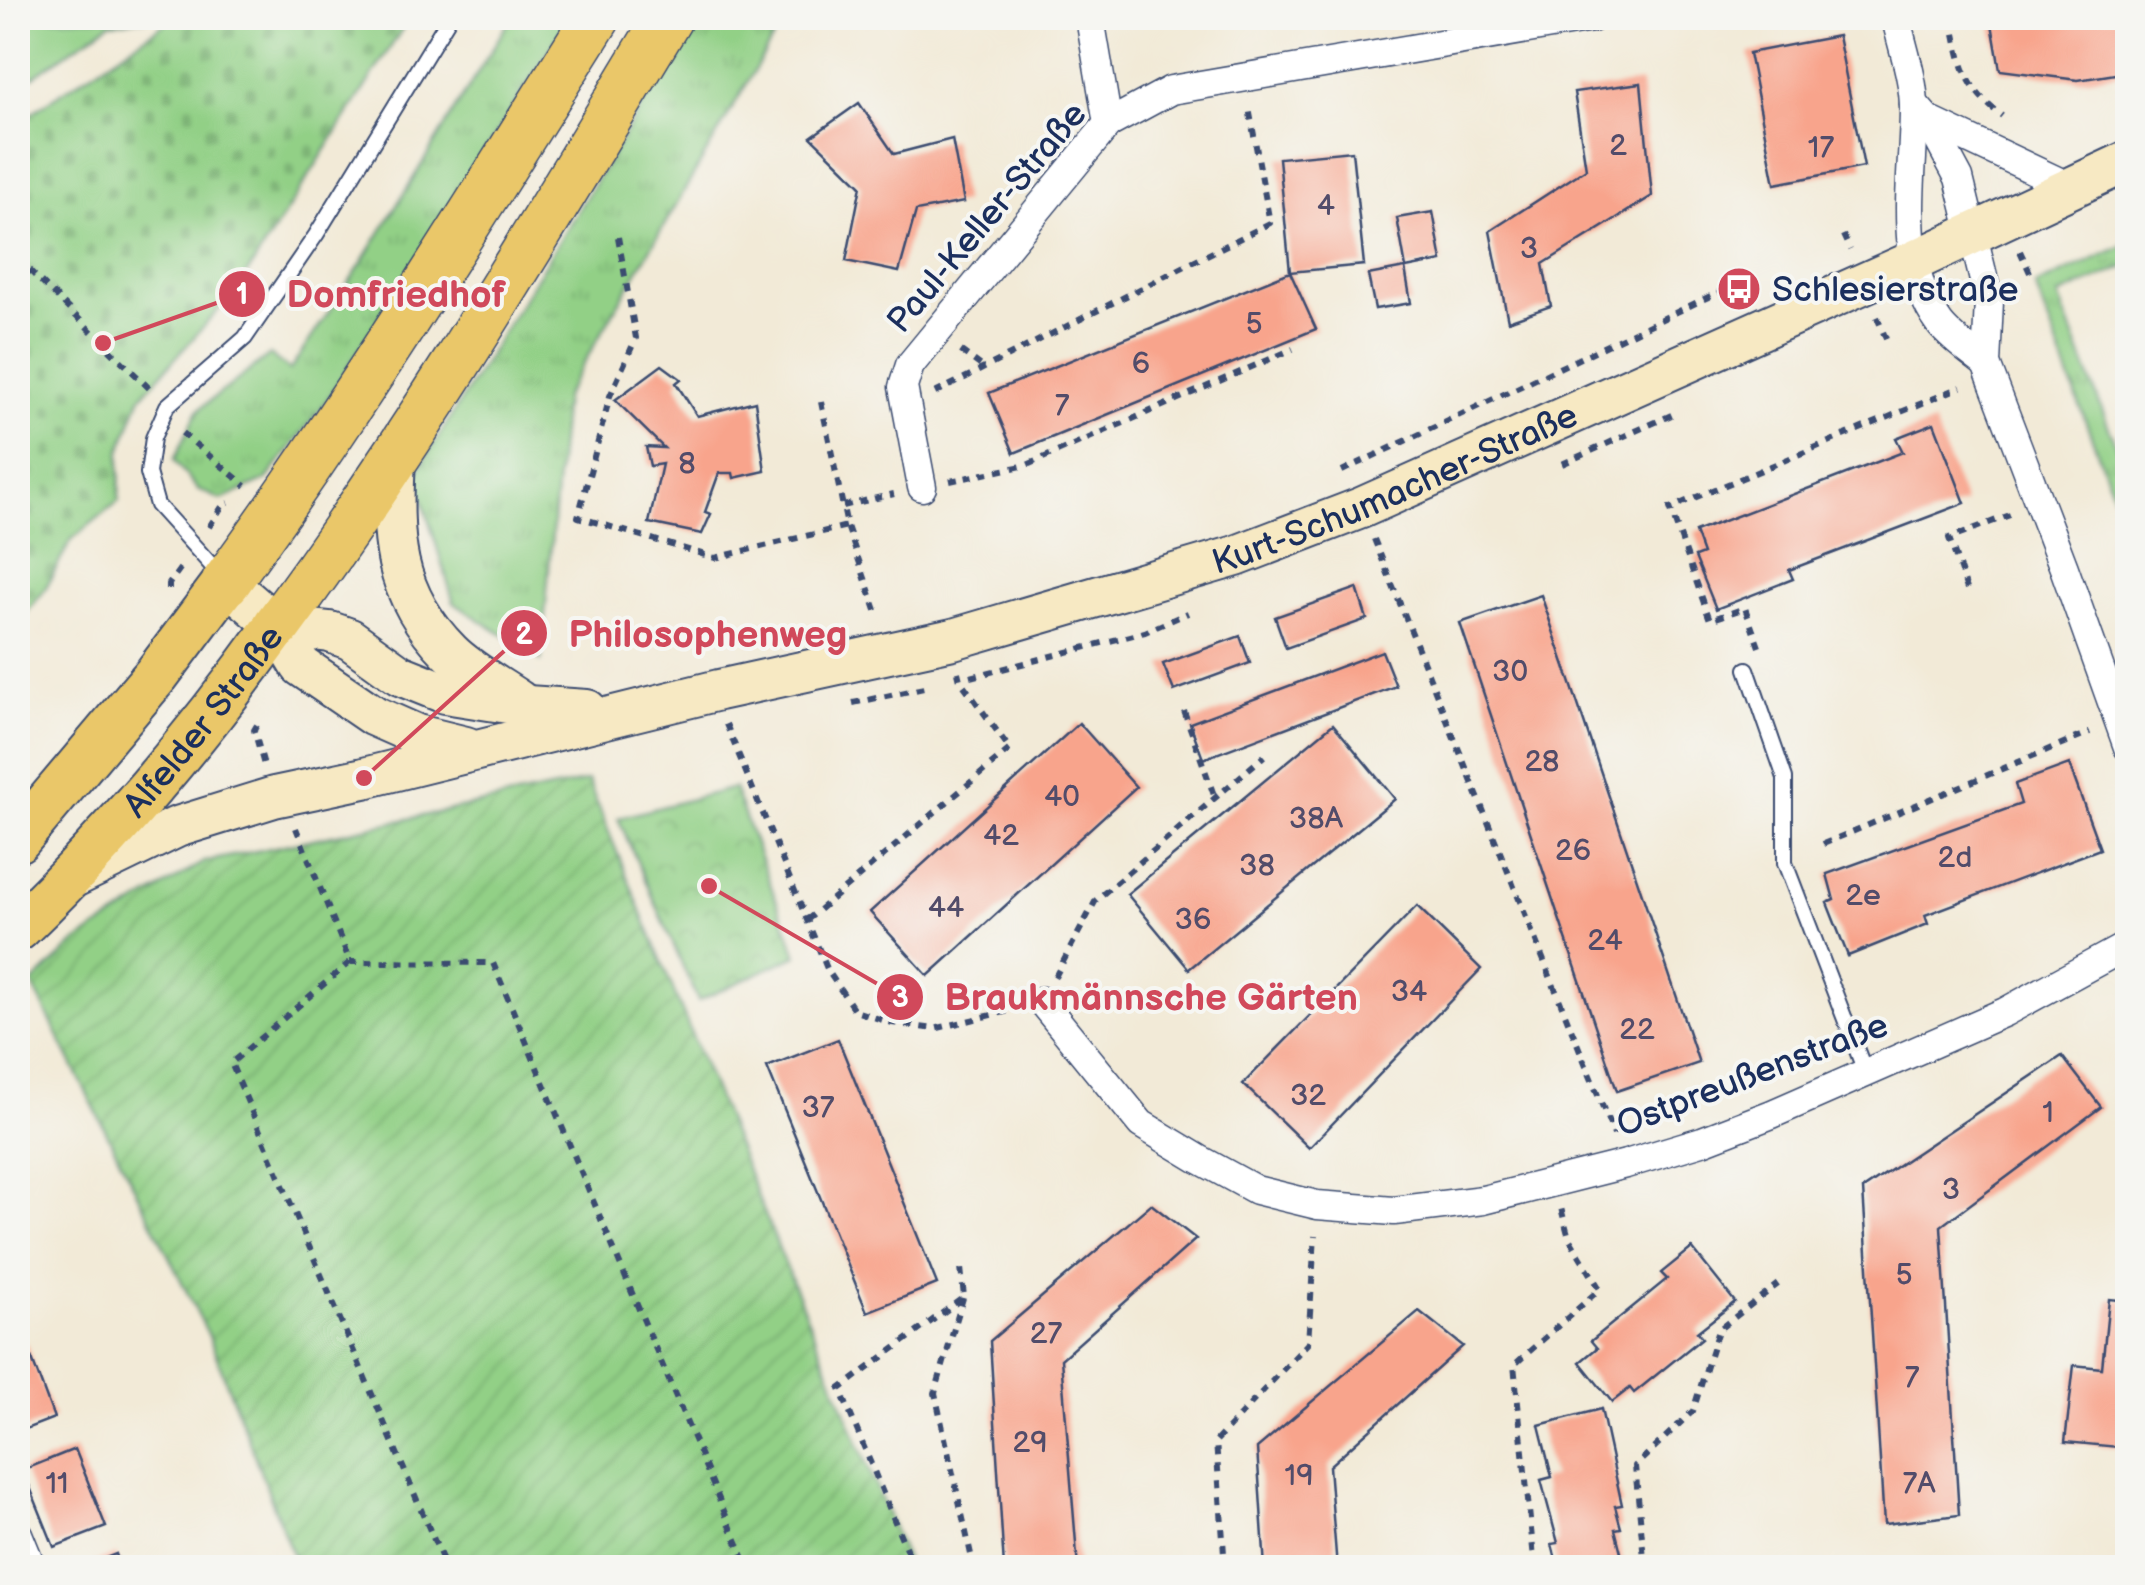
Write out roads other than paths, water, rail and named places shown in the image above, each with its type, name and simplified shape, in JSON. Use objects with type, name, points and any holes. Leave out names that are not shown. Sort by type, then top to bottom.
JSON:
[{"type":"highway","points":[[226,582],[294,490],[374,369],[596,18]]},
{"type":"highway","points":[[277,626],[461,357],[668,18]]},
{"type":"main road","name":"Kurt-Schumacher-Straße","points":[[277,626],[300,666],[374,716],[417,735],[475,749],[952,639],[1179,574],[1361,508],[1914,261],[2128,160]]},
{"type":"main road","points":[[395,458],[392,529],[415,609],[451,654],[527,706]]},
{"type":"main road","name":"Alfelder Straße","points":[[18,838],[156,674],[226,582],[277,626],[218,708],[68,880],[18,928]]},
{"type":"main road","name":"Kurt-Schumacher-Straße","points":[[277,626],[330,632],[350,640],[400,675],[445,693],[527,706],[626,712]]},
{"type":"main road","points":[[68,880],[177,827],[274,797],[475,749]]},
{"type":"street","points":[[1090,18],[1108,124]]},
{"type":"street","name":"Paul-Keller-Straße","points":[[922,487],[904,387],[910,365],[1108,124],[1171,90],[1592,18]]},
{"type":"street","points":[[1896,18],[1921,112],[1959,178],[1990,302],[1988,370],[2128,747]]},
{"type":"street","points":[[1921,112],[2072,188]]},
{"type":"street","points":[[1921,112],[1909,172],[1914,261],[1930,307],[1942,326],[1988,370]]},
{"type":"street","name":"Ostpreußenstraße","points":[[1042,1001],[1141,1124],[1256,1190],[1318,1206],[1394,1212],[1484,1200],[1702,1140],[1866,1074],[2005,1012],[2128,945]]},
{"type":"street","points":[[18,1534],[32,1568]]},
{"type":"lane","points":[[226,582],[157,505],[148,473],[154,438],[167,406],[245,338],[316,235],[449,18]]},
{"type":"lane","points":[[1747,669],[1785,778],[1785,863],[1866,1074]]},
{"type":"place","name":"Schlesierstraße","points":[[1739,289]]},
{"type":"place","name":"Domfriedhof","points":[[103,343]]},
{"type":"place","name":"Philosophenweg","points":[[364,778]]},
{"type":"place","name":"Braukmännsche Gärten","points":[[709,886]]}]
